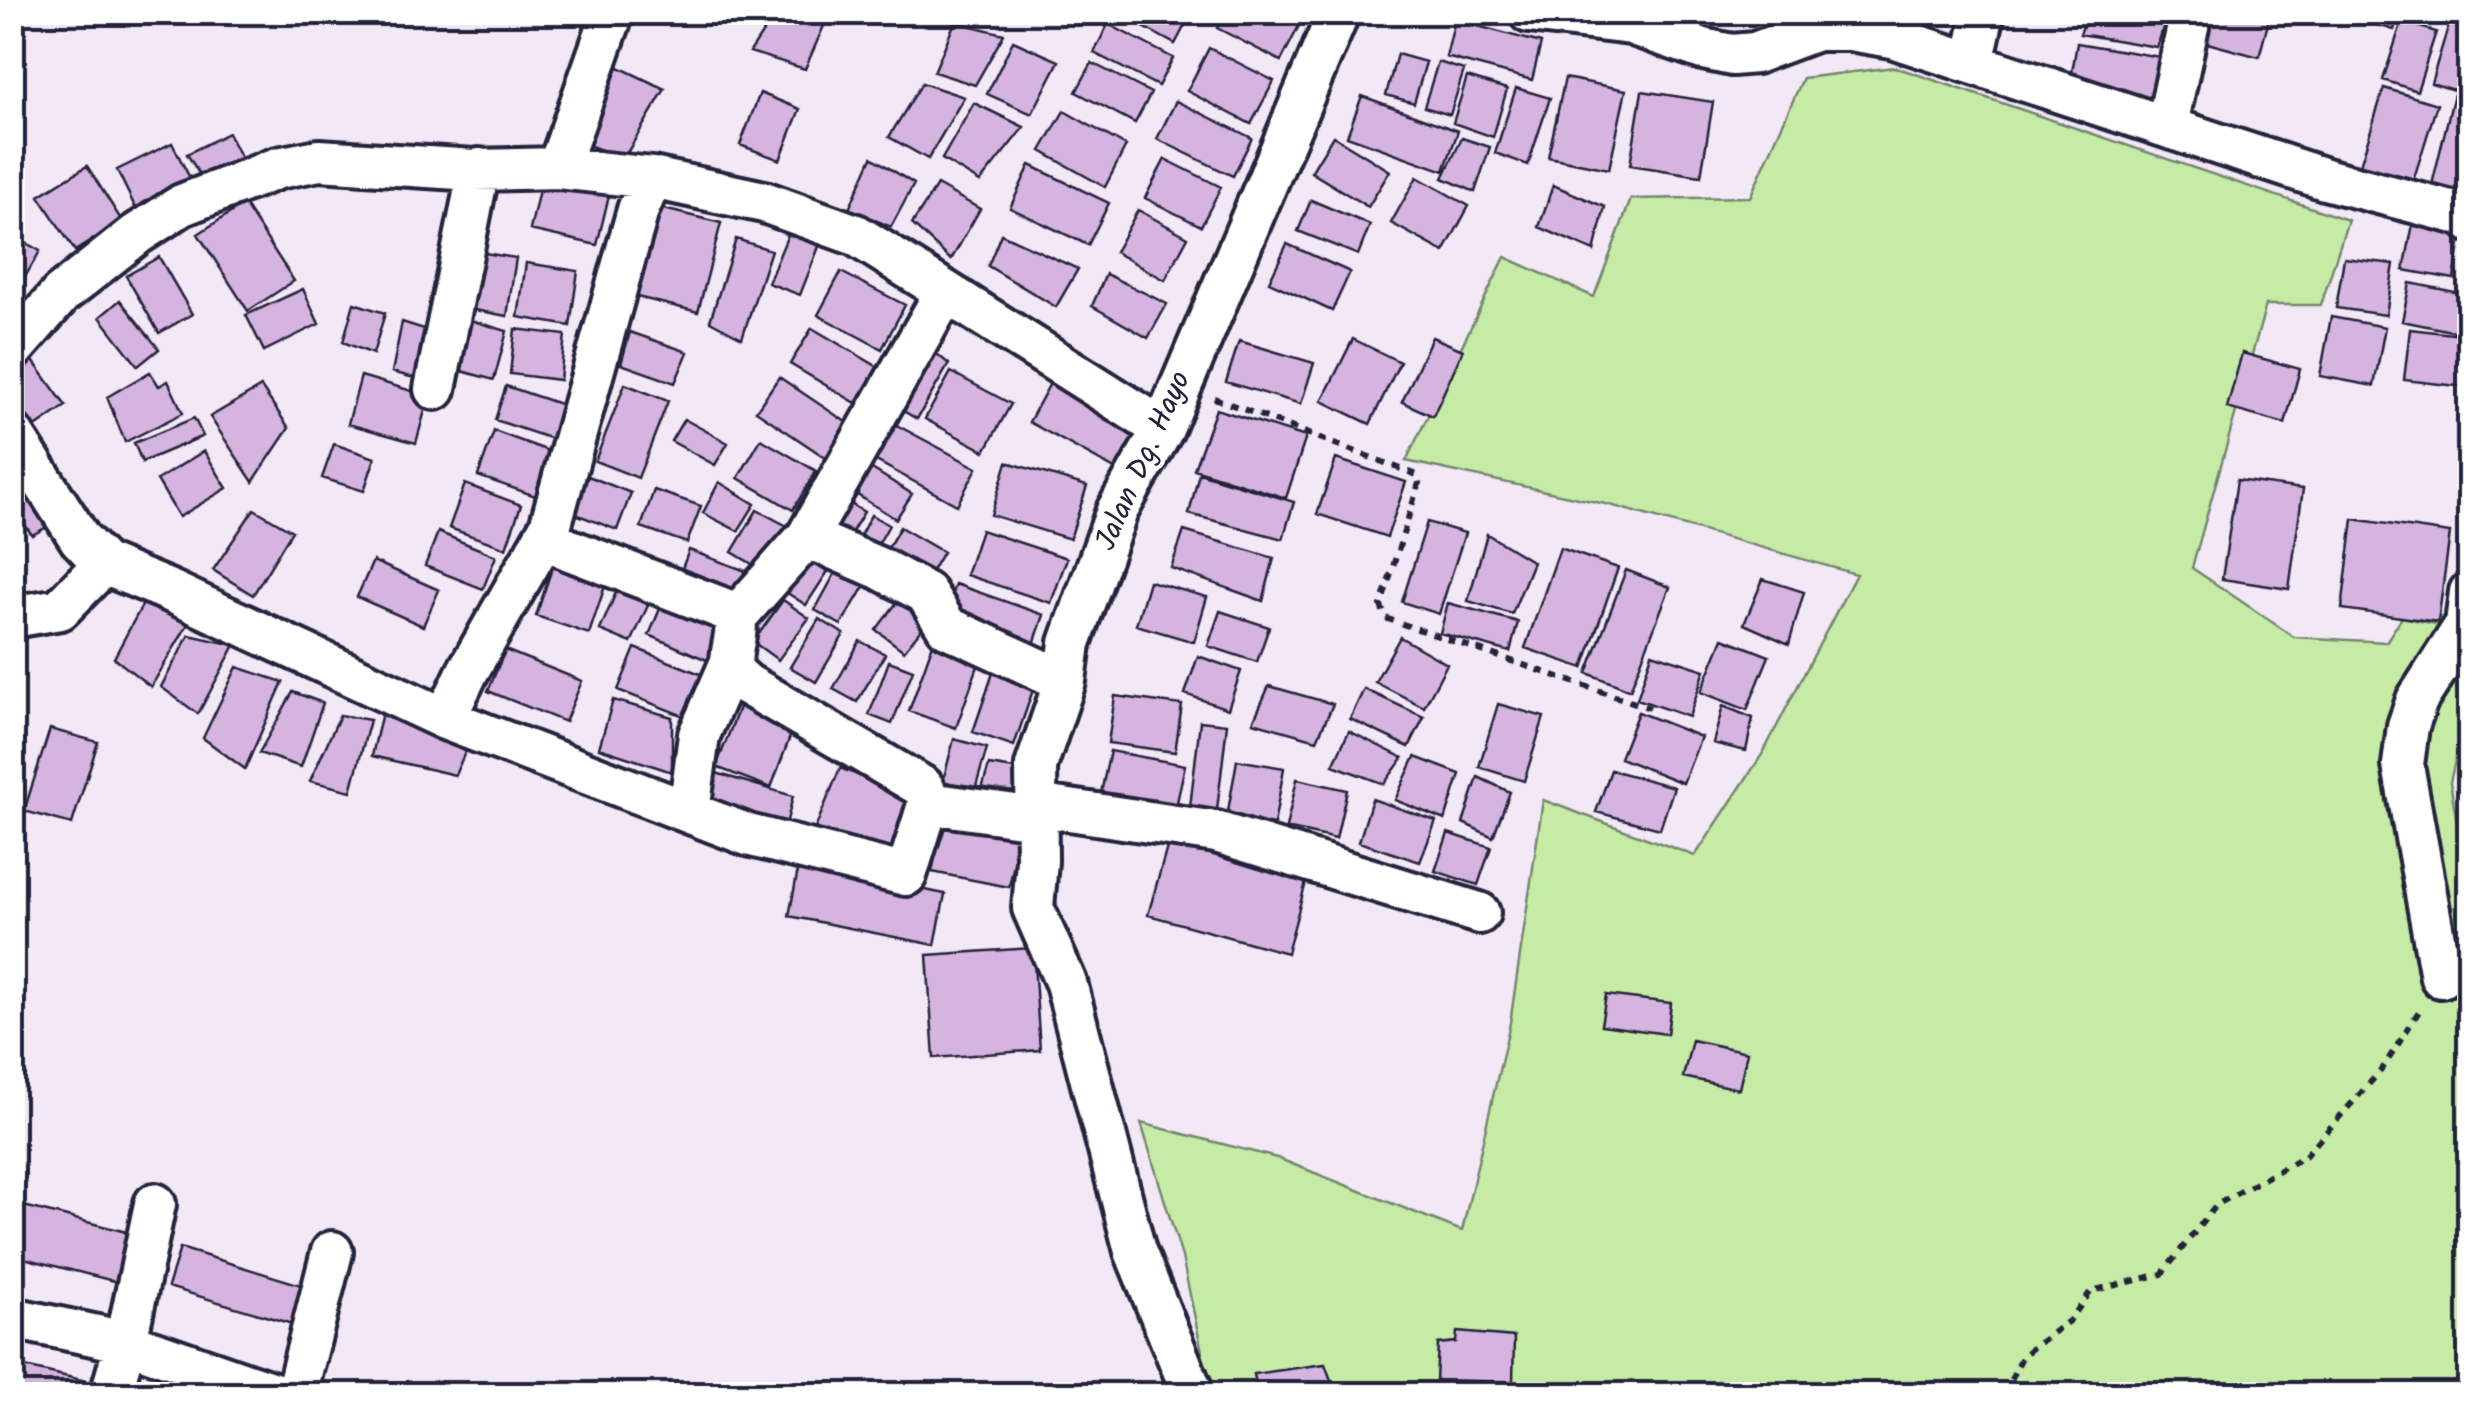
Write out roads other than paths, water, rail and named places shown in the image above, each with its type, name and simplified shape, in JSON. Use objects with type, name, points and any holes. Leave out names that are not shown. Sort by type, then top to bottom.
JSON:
[{"type":"street","points":[[558,168],[613,12]]},
{"type":"street","name":"Jalan Dg. Hayo","points":[[1193,1394],[1136,1251],[1066,984],[1033,908],[1036,766],[1065,681],[1070,643],[1117,511],[1163,429],[1339,12]]},
{"type":"street","points":[[1529,12],[1631,24],[1703,49],[1732,54],[1755,54],[1780,29],[1850,30],[1892,37],[2324,179],[2463,215],[2470,221]]},
{"type":"street","points":[[1973,63],[1984,12]]},
{"type":"street","points":[[2167,125],[2190,12]]},
{"type":"street","points":[[12,350],[61,294],[138,234],[182,205],[278,168],[319,160],[479,169],[558,168],[652,178],[764,202],[856,235],[1163,429]]},
{"type":"street","points":[[435,389],[479,169]]},
{"type":"street","points":[[446,719],[468,672],[550,528],[638,210],[652,178]]},
{"type":"street","points":[[689,812],[699,735],[730,664],[736,617],[807,537],[945,293]]},
{"type":"street","points":[[12,433],[80,539],[104,564],[446,719],[748,834],[906,876],[928,803],[923,786],[746,684],[730,664]]},
{"type":"street","points":[[550,528],[556,542],[564,547],[723,607],[736,617]]},
{"type":"street","points":[[807,537],[926,593],[947,627],[1065,681]]},
{"type":"street","points":[[12,617],[60,609],[104,564]]},
{"type":"street","points":[[2442,978],[2403,766],[2408,726],[2417,700],[2466,624],[2470,592]]},
{"type":"street","points":[[928,803],[1216,832],[1479,913]]},
{"type":"street","points":[[111,1394],[155,1204]]},
{"type":"street","points":[[296,1394],[332,1252]]},
{"type":"street","points":[[12,1318],[126,1342],[276,1394]]}]
